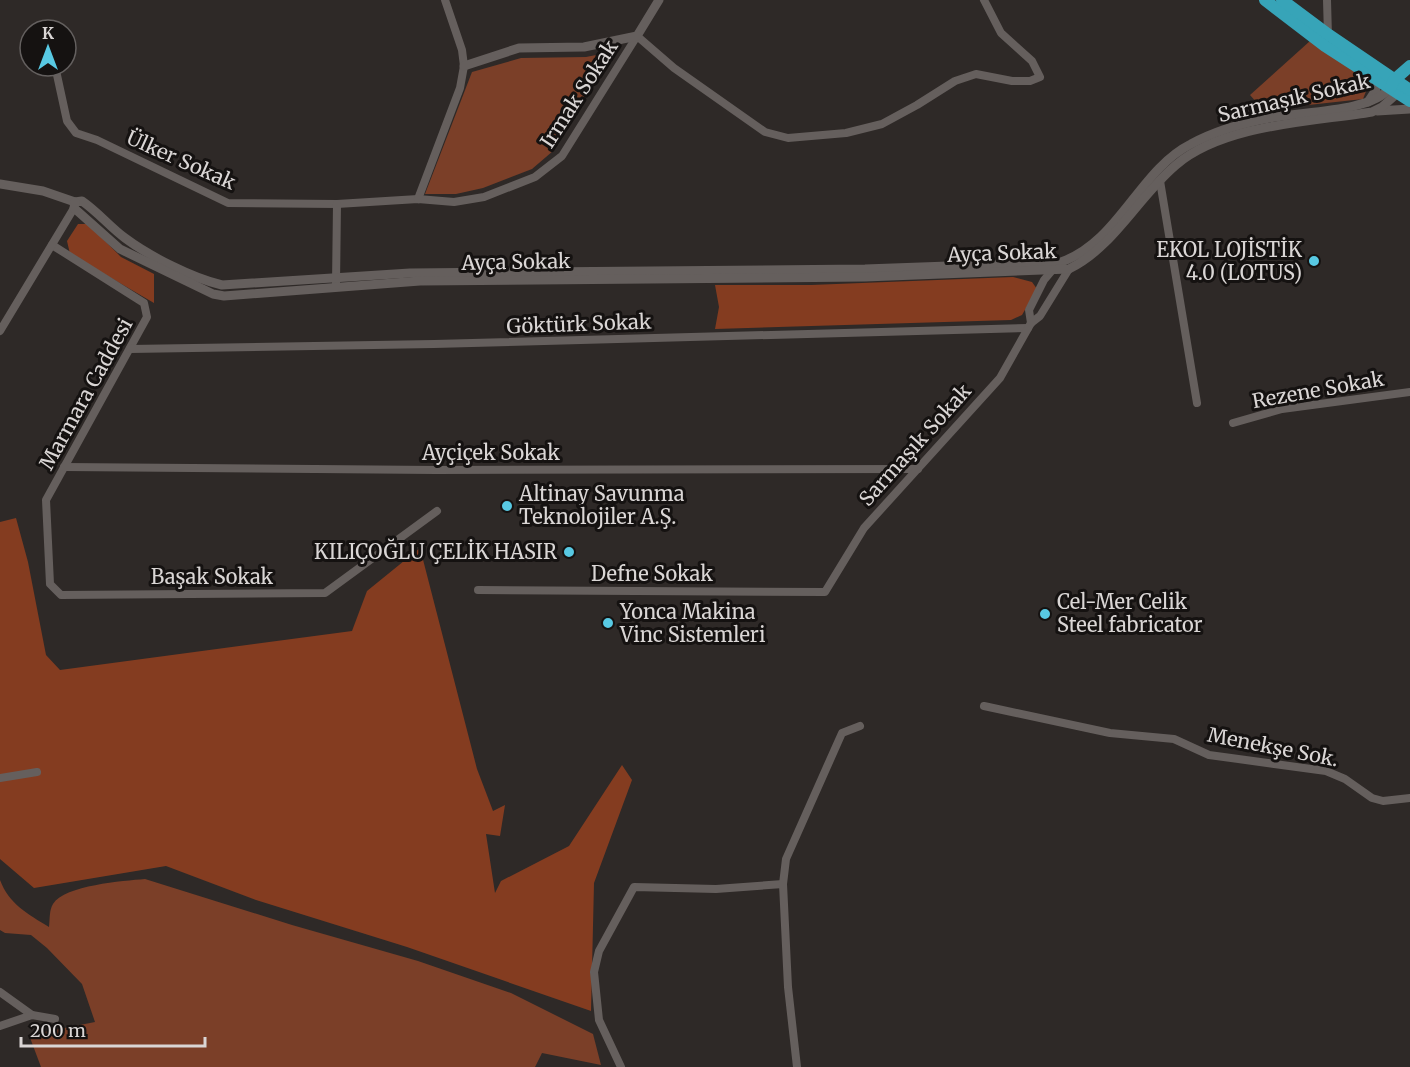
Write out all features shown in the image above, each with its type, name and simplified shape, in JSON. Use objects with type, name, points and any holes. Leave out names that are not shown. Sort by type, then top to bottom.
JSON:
[{"type":"main road","points":[[1265,0],[1401,86],[1410,101]]},
{"type":"main road","points":[[1282,0],[1327,41],[1373,78],[1401,86]]},
{"type":"main road","points":[[1401,86],[1410,66]]},
{"type":"street","points":[[418,199],[460,88],[464,66],[462,50],[445,0]]},
{"type":"street","points":[[464,66],[519,48],[584,47],[637,36],[659,0]]},
{"type":"street","points":[[637,36],[674,68],[765,132],[788,138],[846,133],[882,124],[955,81],[976,74],[1012,81],[1030,81],[1040,77],[1032,61],[1001,33],[984,0]]},
{"type":"street","points":[[1327,0],[1327,41]]},
{"type":"street","name":"Irmak Sokak","points":[[337,204],[418,199],[454,201],[484,196],[536,177],[562,156],[637,36]]},
{"type":"street","name":"Ülker Sokak","points":[[58,78],[67,121],[76,133],[97,140],[228,202],[337,204]]},
{"type":"street","points":[[1364,104],[1374,94],[1376,84],[1373,78]]},
{"type":"street","name":"Sarmaşık Sokak","points":[[1244,129],[1269,118],[1364,104],[1401,86]]},
{"type":"street","name":"Sarmaşık Sokak","points":[[1067,263],[1083,262],[1114,233],[1189,145],[1221,131],[1372,112],[1382,106],[1401,86]]},
{"type":"street","points":[[1372,112],[1410,110]]},
{"type":"street","name":"Sarmaşık Sokak","points":[[825,592],[864,528],[1000,378],[1030,326],[1040,316],[1054,292],[1067,263],[1102,236],[1157,172],[1172,164]]},
{"type":"street","points":[[1160,180],[1197,403]]},
{"type":"street","points":[[0,184],[43,191],[75,205]]},
{"type":"street","points":[[0,331],[75,205],[82,201],[125,238],[150,254],[210,282],[222,285],[336,283],[337,204]]},
{"type":"street","name":"Marmara Caddesi","points":[[46,500],[147,317],[144,303],[52,245]]},
{"type":"street","name":"Ayça Sokak","points":[[336,283],[410,273],[476,272],[865,277],[1067,263]]},
{"type":"street","name":"Ayça Sokak","points":[[1035,267],[1052,269],[1067,263]]},
{"type":"street","points":[[1035,267],[1042,277],[1042,284]]},
{"type":"street","points":[[1052,269],[1054,292]]},
{"type":"street","name":"Sarmaşık Sokak","points":[[1030,326],[1029,310],[1052,269]]},
{"type":"street","name":"Ayça Sokak","points":[[336,283],[673,274]]},
{"type":"street","name":"Göktürk Sokak","points":[[130,349],[434,344],[1030,326]]},
{"type":"street","name":"Rezene Sokak","points":[[1233,423],[1282,409],[1410,392]]},
{"type":"street","name":"Ayçiçek Sokak","points":[[64,467],[424,470],[918,469]]},
{"type":"street","name":"Başak Sokak","points":[[46,500],[50,584],[61,595],[325,593],[437,511]]},
{"type":"street","name":"Defne Sokak","points":[[478,590],[825,592]]},
{"type":"street","name":"Menekşe Sok.","points":[[984,706],[1110,733],[1174,738],[1209,755],[1326,771],[1345,779],[1372,798],[1383,801],[1410,798]]},
{"type":"street","points":[[797,1067],[788,987],[783,884],[786,859],[842,733],[860,726]]},
{"type":"street","points":[[0,778],[38,772]]},
{"type":"street","points":[[621,1067],[599,1020],[594,972],[599,951],[634,887],[716,890],[783,884]]},
{"type":"street","points":[[0,992],[32,1015],[55,1019]]},
{"type":"street","points":[[0,1026],[32,1015]]},
{"type":"shaded area","points":[[1310,41],[1370,81],[1363,99],[1281,108],[1265,112],[1250,95]]},
{"type":"shaded area","points":[[616,51],[558,136],[553,151],[532,169],[483,188],[456,194],[425,194],[472,72],[521,58],[586,57]]},
{"type":"shaded area","points":[[78,224],[88,224],[121,257],[154,274],[154,303],[70,254],[67,241]]},
{"type":"shaded area","points":[[1013,277],[1032,282],[1037,289],[1022,315],[1011,320],[715,329],[719,307],[715,285],[811,285]]},
{"type":"shaded area","points":[[16,518],[28,562],[46,655],[60,670],[352,631],[367,591],[420,548],[477,769],[493,811],[505,805],[500,836],[486,834],[495,893],[501,881],[569,846],[622,765],[632,780],[594,883],[591,1011],[407,947],[256,900],[166,866],[34,888],[0,859],[0,522]]},
{"type":"shaded area","points":[[145,879],[418,961],[511,993],[593,1034],[601,1065],[542,1053],[535,1067],[41,1067],[29,1035],[95,1022],[82,984],[47,948],[31,935],[5,933],[0,930],[0,880],[8,896],[14,902],[49,927],[53,904],[69,892],[95,885]]},
{"type":"place","name":"EKOL LOJİSTİK 4.0 (LOTUS)","points":[[1314,261]]},
{"type":"place","name":"Altinay Savunma Teknolojiler A.Ş.","points":[[507,506]]},
{"type":"place","name":"KILIÇOĞLU ÇELİK HASIR","points":[[569,552]]},
{"type":"place","name":"Cel-Mer Celik Steel fabricator","points":[[1045,614]]},
{"type":"place","name":"Yonca Makina Vinc Sistemleri","points":[[608,623]]}]
